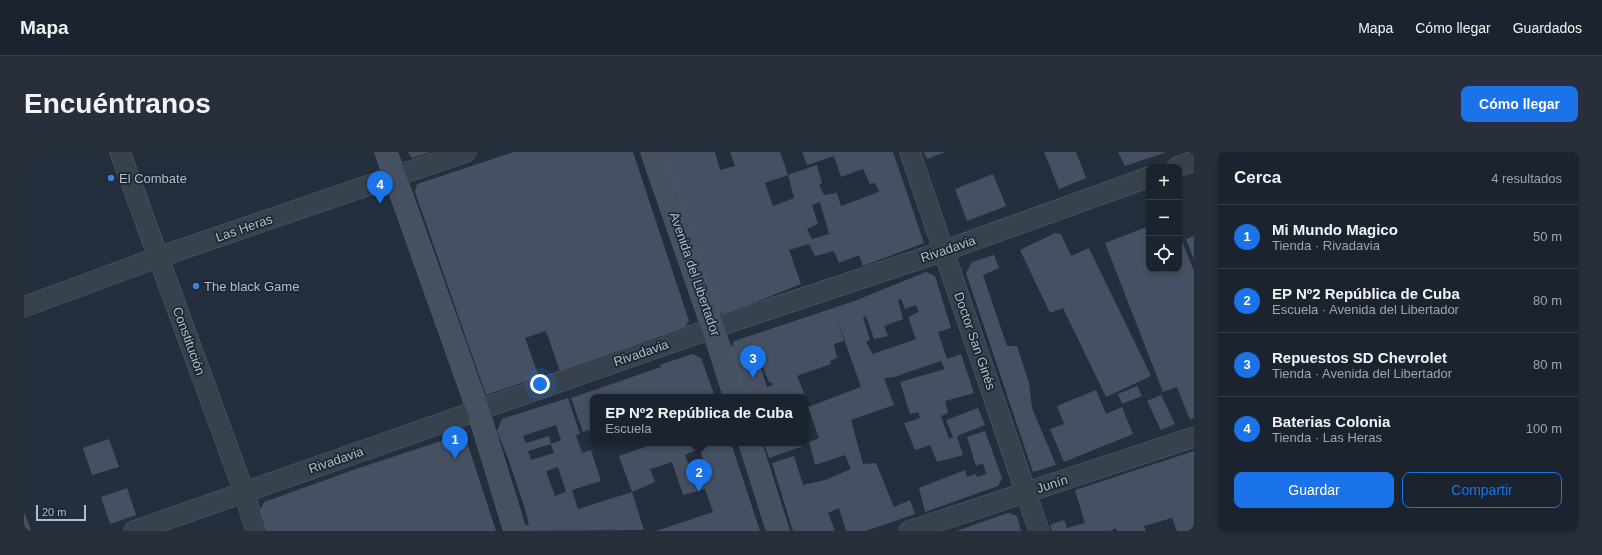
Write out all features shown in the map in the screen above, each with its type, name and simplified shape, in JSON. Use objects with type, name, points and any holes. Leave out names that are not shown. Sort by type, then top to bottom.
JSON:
[{"type":"main road","points":[[386,152],[478,410],[516,531]]},
{"type":"main road","name":"Avenida del Libertador","points":[[652,152],[713,328],[734,394]]},
{"type":"main road","points":[[751,446],[778,531]]},
{"type":"street","name":"Constitución","points":[[120,152],[244,492],[256,531]]},
{"type":"street","name":"Las Heras","points":[[24,307],[159,257],[466,152]]},
{"type":"street","name":"Doctor San Ginés","points":[[910,152],[1040,531]]},
{"type":"street","points":[[1182,165],[1194,161]]},
{"type":"street","name":"Rivadavia","points":[[134,531],[713,328],[944,251],[1146,178]]},
{"type":"street","name":"Junín","points":[[910,531],[1194,437]]},
{"type":"building","points":[[408,152],[430,152],[412,158]]},
{"type":"building","points":[[514,152],[633,152],[689,321],[684,328],[560,371],[546,331],[525,338],[539,377],[486,395],[415,192],[417,184]]},
{"type":"building","points":[[664,152],[715,152],[720,170],[735,166],[730,152],[780,152],[788,175],[817,165],[822,183],[819,185],[824,195],[837,193],[841,206],[879,192],[875,183],[870,184],[863,169],[841,177],[834,156],[807,165],[802,152],[893,152],[924,243],[863,266],[859,255],[839,263],[834,251],[815,256],[809,244],[789,250],[801,284],[723,314],[713,309],[706,287],[710,285]],"holes":[[[788,175],[794,198],[773,206],[765,183]],[[820,202],[829,234],[812,239],[807,229],[818,224],[812,205]]]},
{"type":"building","points":[[924,152],[946,152],[927,159]]},
{"type":"building","points":[[1044,152],[1076,152],[1086,178],[1059,189]]},
{"type":"building","points":[[1118,152],[1167,152],[1125,166]]},
{"type":"building","points":[[993,174],[1006,206],[967,221],[955,189]]},
{"type":"building","points":[[1146,227],[1146,272],[1182,272],[1182,241],[1194,271],[1194,418],[1190,420],[1177,387],[1163,392],[1105,243]]},
{"type":"building","points":[[1055,233],[1061,234],[1071,256],[1089,248],[1151,376],[1106,397],[1063,308],[1050,313],[1020,250]]},
{"type":"building","points":[[1194,236],[1194,260],[1186,239]]},
{"type":"building","points":[[994,255],[999,268],[983,275],[1007,346],[1017,346],[1029,383],[1032,408],[1056,465],[1033,472],[966,273],[972,262]]},
{"type":"building","points":[[926,272],[935,276],[951,328],[938,332],[947,359],[961,354],[974,393],[945,401],[948,413],[941,416],[949,439],[953,437],[946,420],[978,408],[985,425],[957,436],[963,455],[937,462],[930,445],[915,450],[904,423],[920,418],[918,412],[910,414],[900,382],[945,369],[941,361],[894,377],[884,378],[894,405],[851,420],[863,464],[876,463],[894,507],[910,500],[915,514],[866,531],[846,531],[839,508],[828,513],[835,531],[793,531],[772,463],[794,456],[803,485],[825,480],[851,469],[845,455],[815,465],[809,442],[819,438],[808,407],[861,387],[837,319],[844,341],[834,344],[837,358],[830,361],[831,364],[797,376],[804,394],[746,394],[731,348],[734,341],[857,300]],"holes":[[[901,299],[905,309],[916,305],[919,312],[908,317],[916,339],[873,354],[866,342],[870,340],[863,317],[866,316],[874,339],[888,336],[884,326],[903,319],[898,300]],[[746,351],[748,365],[746,366],[742,353]],[[760,360],[769,382],[774,384],[767,387],[759,362],[755,363],[755,361]]]},
{"type":"building","points":[[692,354],[701,358],[714,394],[590,394],[590,433],[589,430],[583,432],[571,398],[661,367],[660,365]]},
{"type":"building","points":[[1137,386],[1142,396],[1122,404],[1118,394]]},
{"type":"building","points":[[1096,390],[1106,414],[1122,407],[1133,434],[1064,462],[1050,429],[1064,424],[1057,406]]},
{"type":"building","points":[[1161,395],[1175,424],[1161,430],[1147,401]]},
{"type":"building","points":[[568,398],[580,434],[576,435],[582,453],[591,450],[601,481],[572,490],[578,509],[632,492],[644,530],[527,531],[525,526],[529,524],[524,506],[508,458],[497,431],[502,419]],"holes":[[[556,425],[561,440],[551,444],[549,436],[526,443],[523,436]],[[551,444],[554,453],[531,460],[528,451]],[[558,467],[566,492],[555,496],[546,471]]]},
{"type":"building","points":[[985,431],[1002,478],[998,486],[925,512],[919,488],[965,470],[967,477],[976,474],[977,477],[986,474],[983,463],[976,466],[967,437]]},
{"type":"building","points":[[459,435],[466,439],[496,531],[265,531],[259,512],[264,502],[356,469]]},
{"type":"building","points":[[109,439],[119,467],[92,475],[83,448]]},
{"type":"building","points":[[647,446],[732,446],[760,531],[656,531],[713,512],[705,489],[683,495],[672,462],[650,469],[655,482],[632,492],[619,456]],"holes":[[[699,449],[705,465],[690,470],[685,455]]]},
{"type":"building","points":[[765,446],[804,446],[769,458]]},
{"type":"building","points":[[1194,451],[1194,531],[1177,531],[1172,518],[1144,526],[1146,531],[1117,531],[1116,528],[1110,531],[1052,531],[1050,525],[1064,520],[1067,528],[1085,523],[1075,490]]},
{"type":"building","points":[[127,488],[136,515],[110,524],[101,497]]},
{"type":"building","points":[[24,512],[29,524],[31,531],[24,531]]},
{"type":"building","points":[[1008,513],[1017,516],[1021,531],[956,531]]},
{"type":"place","name":"El Combate","points":[[111,178]]},
{"type":"place","name":"Baterias Colonia","points":[[380,204]]},
{"type":"place","name":"The black Game","points":[[196,286]]},
{"type":"place","name":"Repuestos SD Chevrolet","points":[[753,378]]},
{"type":"place","name":"Mi Mundo Magico","points":[[455,459]]},
{"type":"place","name":"EP Nº2 República de Cuba","points":[[699,492]]}]
